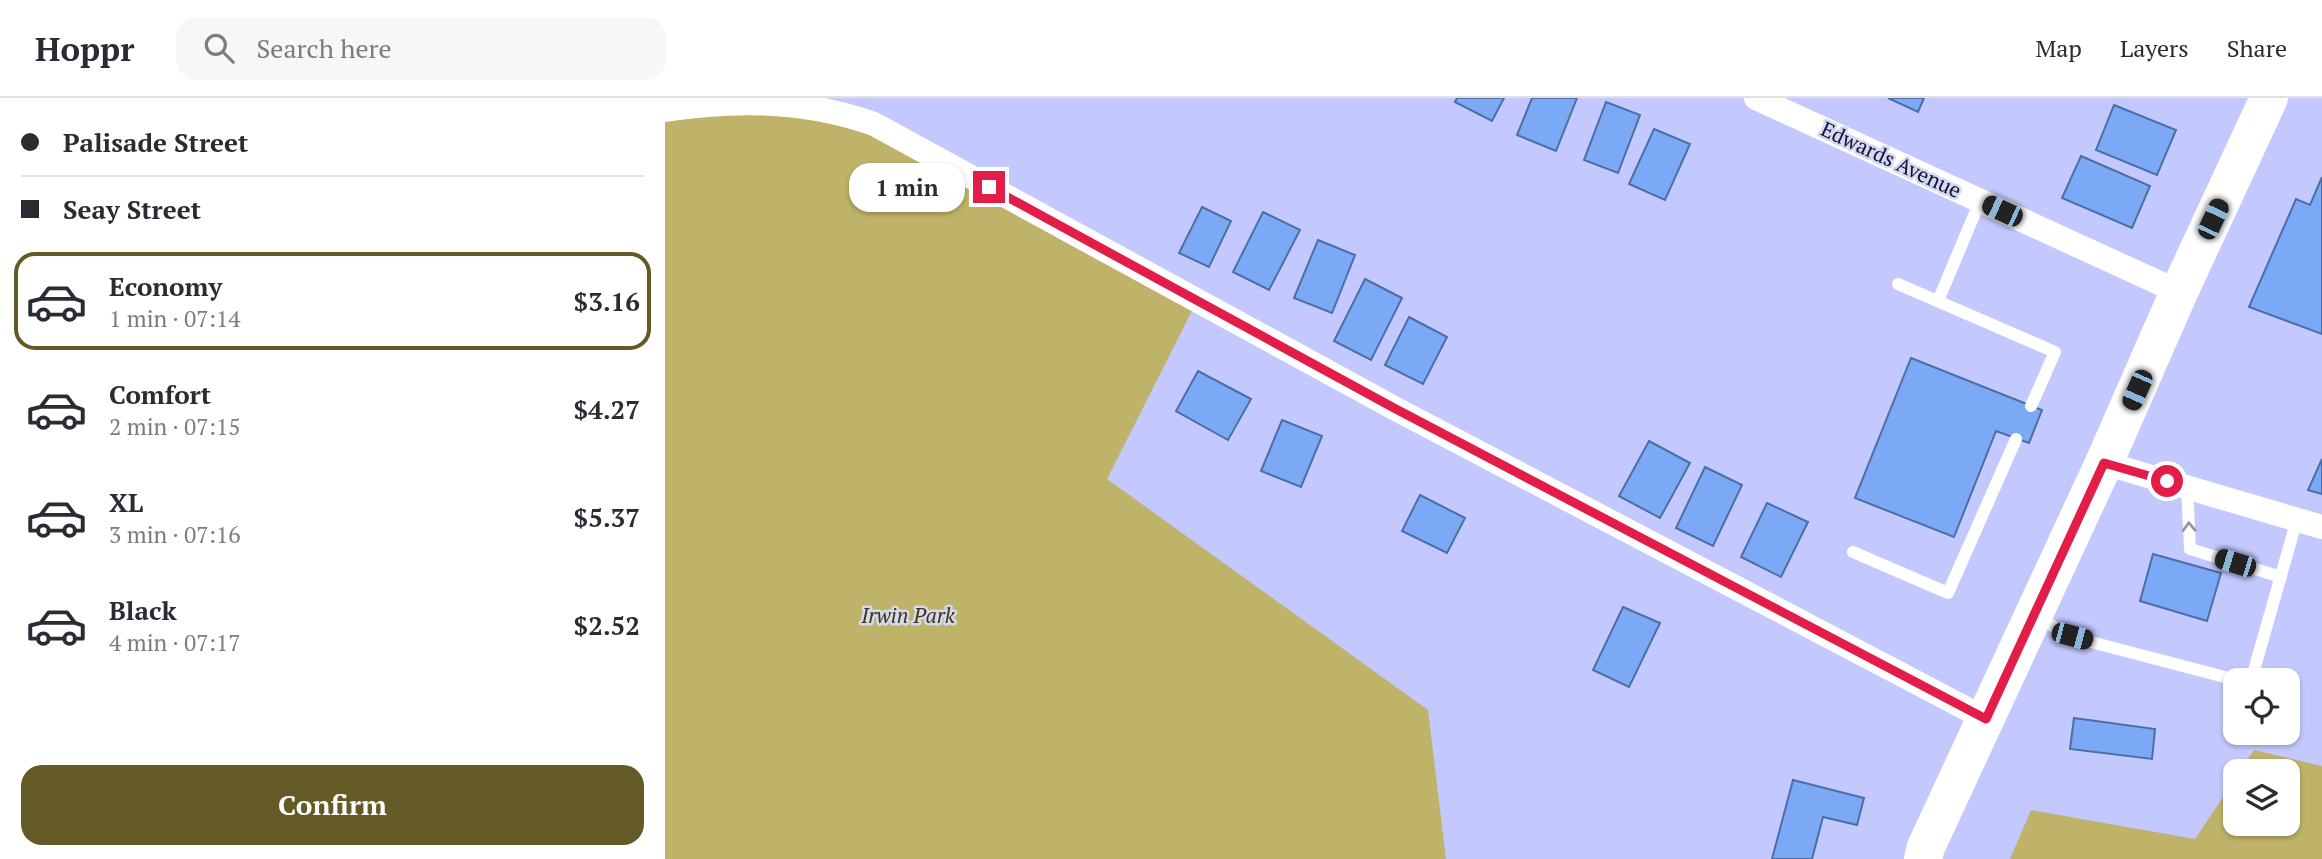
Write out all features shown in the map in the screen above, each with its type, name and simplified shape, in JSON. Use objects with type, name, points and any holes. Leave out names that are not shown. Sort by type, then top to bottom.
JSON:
[{"type":"main road","points":[[1923,859],[1926,846],[2104,463],[2269,98]]},
{"type":"street","name":"Edwards Avenue","points":[[1756,98],[2179,292]]},
{"type":"street","points":[[665,110],[735,104],[796,105],[823,108],[874,124],[1394,408],[1986,719]]},
{"type":"street","points":[[2104,463],[2322,527]]},
{"type":"lane","points":[[1938,301],[1980,201]]},
{"type":"lane","points":[[1898,284],[2055,352],[2031,405]]},
{"type":"lane","points":[[1853,552],[1948,593],[2016,439]]},
{"type":"lane","points":[[2187,487],[2190,549],[2281,577]]},
{"type":"lane","points":[[2255,668],[2297,519]]},
{"type":"lane","points":[[2034,615],[2072,636],[2223,676]]},
{"type":"green space","name":"Irwin Park","points":[[823,108],[1197,301],[1107,479],[1428,710],[1446,859],[665,859],[665,110]]},
{"type":"green space","points":[[2254,750],[2292,759],[2248,759]]},
{"type":"green space","points":[[2300,761],[2322,766],[2322,859],[2010,859],[2031,810],[2195,839],[2223,797],[2223,836],[2300,836]]},
{"type":"building","points":[[1457,98],[1504,98],[1492,121],[1455,102]]},
{"type":"building","points":[[1532,98],[1577,98],[1556,151],[1517,135]]},
{"type":"building","points":[[1888,98],[1924,98],[1918,112]]},
{"type":"building","points":[[1606,102],[1640,115],[1618,173],[1584,160]]},
{"type":"building","points":[[2114,105],[2176,130],[2157,175],[2096,150]]},
{"type":"building","points":[[1654,129],[1690,144],[1665,200],[1629,184]]},
{"type":"building","points":[[2081,156],[2150,186],[2132,228],[2062,198]]},
{"type":"building","points":[[2322,177],[2322,334],[2249,307],[2296,199],[2310,205]]},
{"type":"building","points":[[1202,207],[1231,221],[1209,267],[1179,253]]},
{"type":"building","points":[[1263,212],[1300,230],[1269,290],[1233,272]]},
{"type":"building","points":[[1318,240],[1355,255],[1332,313],[1294,298]]},
{"type":"building","points":[[1365,279],[1402,298],[1371,360],[1334,341]]},
{"type":"building","points":[[1409,317],[1447,337],[1423,384],[1385,365]]},
{"type":"building","points":[[1911,358],[2042,410],[2029,443],[1996,431],[1954,537],[1855,498]]},
{"type":"building","points":[[1198,371],[1251,399],[1228,440],[1176,411]]},
{"type":"building","points":[[1282,420],[1322,436],[1301,487],[1261,471]]},
{"type":"building","points":[[1649,441],[1690,463],[1660,518],[1619,496]]},
{"type":"building","points":[[2322,459],[2322,494],[2308,490]]},
{"type":"building","points":[[1705,467],[1742,485],[1713,546],[1676,528]]},
{"type":"building","points":[[1420,495],[1465,518],[1447,553],[1402,531]]},
{"type":"building","points":[[1767,503],[1808,522],[1781,577],[1741,557]]},
{"type":"building","points":[[2153,554],[2221,573],[2207,621],[2140,601]]},
{"type":"building","points":[[1623,607],[1660,623],[1629,687],[1593,670]]},
{"type":"building","points":[[2074,718],[2155,729],[2152,759],[2070,749]]},
{"type":"building","points":[[1793,780],[1864,798],[1857,825],[1823,817],[1812,859],[1772,859]]},
{"type":"route","points":[[989,187],[1394,408],[1986,719],[2104,463],[2167,481]]}]
